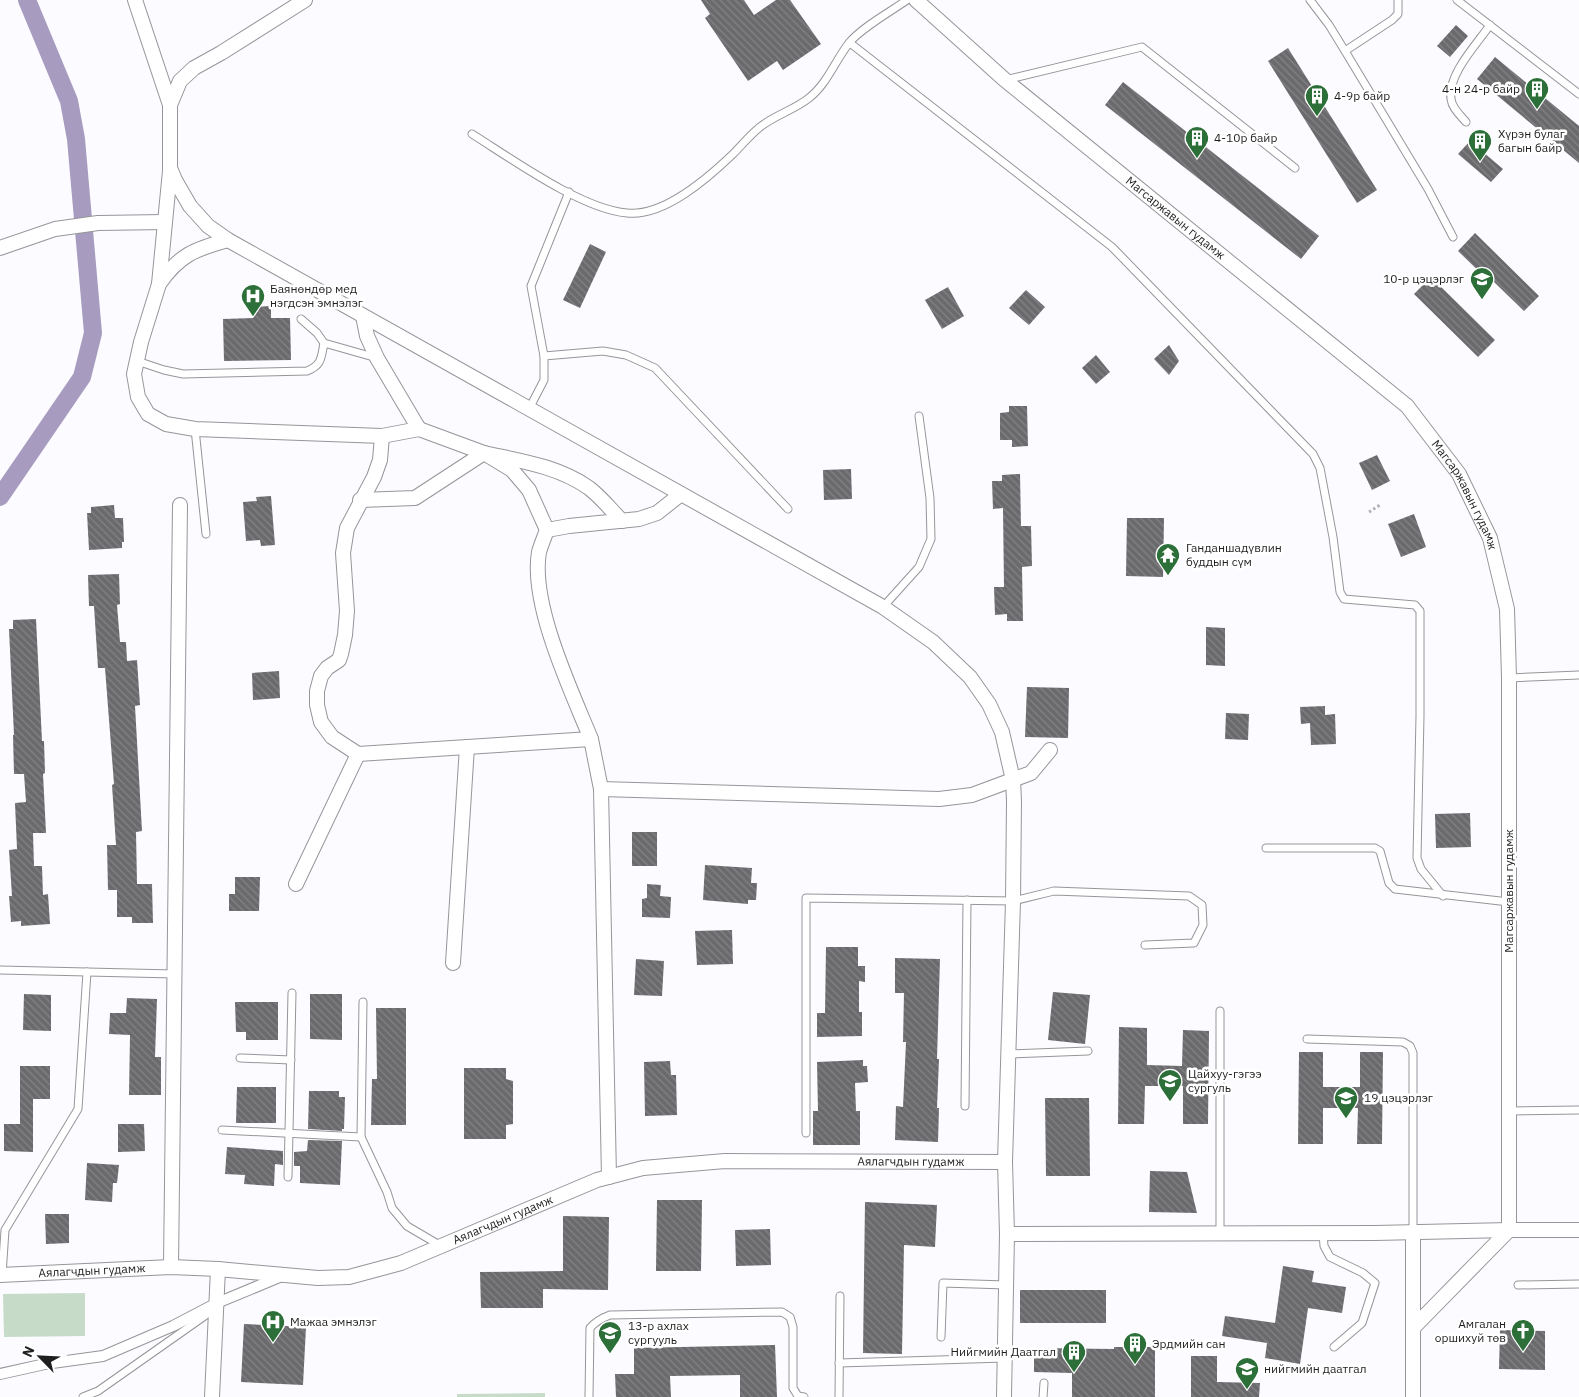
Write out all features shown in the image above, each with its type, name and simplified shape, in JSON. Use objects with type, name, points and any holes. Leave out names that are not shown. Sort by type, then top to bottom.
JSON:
[{"type":"street","points":[[136,0],[170,104],[170,168],[158,284],[140,342],[134,374],[138,397],[148,414],[166,424],[195,429],[382,436],[419,429],[484,454],[512,470],[529,490],[546,530],[539,552],[538,579],[544,613],[563,669],[591,739],[601,789],[609,1177]]},
{"type":"street","points":[[170,104],[180,81],[194,68],[305,0]]},
{"type":"street","name":"Магсаржавын гудамж","points":[[916,0],[1005,80],[1407,406],[1459,474],[1490,538],[1506,609],[1509,678],[1510,1230]]},
{"type":"street","points":[[170,168],[190,206],[208,226],[228,240],[883,607],[933,642],[970,677],[989,704],[1002,732],[1013,780],[1014,801],[1014,900],[1005,1162],[1007,1234],[1004,1397]]},
{"type":"street","points":[[0,248],[55,229],[98,223],[165,222]]},
{"type":"street","points":[[158,284],[168,270],[181,258],[205,246],[228,240]]},
{"type":"street","points":[[363,316],[367,336],[377,358],[419,429]]},
{"type":"street","points":[[382,436],[380,460],[374,477],[360,500],[347,528],[343,553],[347,611],[345,635],[339,660],[327,668],[321,676],[316,705],[321,722],[332,737],[358,754],[591,739]]},
{"type":"street","points":[[360,500],[415,498],[484,454],[536,464],[561,472],[589,488],[622,521]]},
{"type":"street","points":[[546,530],[639,519],[657,513],[681,494]]},
{"type":"street","points":[[171,1267],[180,505]]},
{"type":"street","points":[[453,963],[467,747]]},
{"type":"street","points":[[601,789],[939,798],[972,795],[1013,780],[1031,772],[1050,750]]},
{"type":"street","points":[[296,884],[358,754]]},
{"type":"street","name":"Аялагчдын гудамж","points":[[1,1275],[171,1267],[218,1269],[318,1278],[349,1277],[401,1263],[597,1180],[643,1168],[725,1161],[1005,1162]]},
{"type":"street","points":[[1413,1328],[1510,1230]]},
{"type":"street","points":[[1007,1234],[1579,1230]]},
{"type":"street","points":[[1412,1397],[1413,1232]]},
{"type":"street","points":[[212,1397],[218,1269]]},
{"type":"street","points":[[0,1374],[45,1364],[103,1356],[285,1275]]},
{"type":"lane","points":[[472,134],[569,192],[600,208],[628,214],[644,212],[666,205],[682,196],[720,167],[762,125],[808,99],[825,81],[850,42],[859,33],[907,0]]},
{"type":"lane","points":[[1310,0],[1329,25],[1428,189],[1453,237]]},
{"type":"lane","points":[[1345,52],[1392,20],[1398,14],[1398,0]]},
{"type":"lane","points":[[1457,0],[1579,94]]},
{"type":"lane","points":[[1466,122],[1455,109],[1451,99],[1452,86],[1458,70],[1490,25]]},
{"type":"lane","points":[[850,42],[1112,247],[1314,454],[1320,468],[1333,537],[1340,592],[1344,599],[1415,605],[1420,611],[1417,858],[1421,869],[1443,896]]},
{"type":"lane","points":[[1005,80],[1142,47],[1295,168]]},
{"type":"lane","points":[[529,409],[544,380],[544,356],[531,286],[569,192]]},
{"type":"lane","points":[[301,319],[317,333],[324,343],[377,358]]},
{"type":"lane","points":[[137,361],[183,374],[307,371],[316,367],[321,359],[324,343]]},
{"type":"lane","points":[[544,356],[603,351],[626,355],[655,368],[788,508]]},
{"type":"lane","points":[[883,607],[919,567],[930,539],[930,498],[919,416]]},
{"type":"lane","points":[[195,429],[206,534]]},
{"type":"lane","points":[[1509,678],[1579,675]]},
{"type":"lane","points":[[1266,848],[1375,848],[1380,851],[1389,883],[1395,889],[1443,896],[1509,902]]},
{"type":"lane","points":[[806,1133],[806,898],[1014,900],[1054,890],[1188,896],[1202,904],[1204,925],[1194,943],[1145,945]]},
{"type":"lane","points":[[965,1106],[967,900]]},
{"type":"lane","points":[[0,970],[175,974]]},
{"type":"lane","points":[[1,1275],[5,1230],[78,1109],[87,972]]},
{"type":"lane","points":[[288,1177],[292,993]]},
{"type":"lane","points":[[363,1002],[360,1137],[387,1192],[392,1208],[408,1226],[441,1246]]},
{"type":"lane","points":[[1220,1011],[1220,1233]]},
{"type":"lane","points":[[1307,1039],[1403,1042],[1410,1046],[1413,1053],[1413,1232]]},
{"type":"lane","points":[[1008,1054],[1088,1051]]},
{"type":"lane","points":[[240,1058],[291,1060]]},
{"type":"lane","points":[[1509,1111],[1579,1110]]},
{"type":"lane","points":[[222,1130],[360,1137]]},
{"type":"lane","points":[[1323,1233],[1324,1246],[1330,1257],[1363,1273],[1375,1283],[1362,1323],[1334,1347]]},
{"type":"lane","points":[[941,1337],[943,1283],[1006,1285]]},
{"type":"lane","points":[[1518,1285],[1579,1284]]},
{"type":"lane","points":[[839,1397],[840,1296]]},
{"type":"lane","points":[[83,1397],[98,1394],[217,1305]]},
{"type":"lane","points":[[589,1397],[590,1328],[594,1322],[602,1318],[610,1315],[782,1312],[790,1317],[793,1327],[793,1388],[798,1396],[804,1397]]},
{"type":"lane","points":[[839,1364],[1005,1358]]},
{"type":"lane","points":[[1043,1397],[1044,1383]]},
{"type":"path","points":[[1368,512],[1380,505]]},
{"type":"green space","points":[[85,1293],[85,1336],[4,1337],[3,1294]]},
{"type":"green space","points":[[545,1393],[545,1397],[457,1397],[457,1394]]},
{"type":"building","points":[[701,0],[744,0],[754,15],[776,0],[790,0],[821,44],[783,70],[777,61],[748,81],[705,18],[710,14]]},
{"type":"building","points":[[1456,25],[1468,36],[1450,57],[1437,46]]},
{"type":"building","name":"4-9р байр","points":[[1288,48],[1377,190],[1357,203],[1268,61]]},
{"type":"building","name":"4-н 24-р байр","points":[[1495,57],[1579,126],[1579,163],[1477,79]]},
{"type":"building","name":"4-10р байр","points":[[1123,82],[1319,236],[1301,259],[1105,105]]},
{"type":"building","name":"Хүрэн булаг багын байр","points":[[1470,141],[1503,169],[1491,182],[1458,154]]},
{"type":"building","points":[[1475,233],[1539,296],[1524,311],[1494,282],[1492,284],[1458,251]]},
{"type":"building","points":[[590,244],[606,252],[580,308],[563,300]]},
{"type":"building","points":[[1431,277],[1495,340],[1478,357],[1414,294]]},
{"type":"building","points":[[948,287],[964,316],[942,329],[925,300]]},
{"type":"building","points":[[1026,290],[1045,307],[1029,325],[1009,308]]},
{"type":"building","points":[[271,306],[271,318],[290,318],[291,360],[224,361],[223,319],[253,318],[253,307]]},
{"type":"building","points":[[1169,345],[1179,361],[1169,375],[1154,359]]},
{"type":"building","points":[[1096,355],[1110,372],[1096,384],[1082,368]]},
{"type":"building","points":[[1009,406],[1027,406],[1028,446],[1012,447],[1012,440],[1000,440],[1000,413],[1009,412]]},
{"type":"building","points":[[1377,455],[1390,481],[1372,490],[1359,463]]},
{"type":"building","points":[[851,469],[852,499],[824,500],[823,470]]},
{"type":"building","points":[[1020,474],[1021,526],[1031,526],[1032,566],[1022,567],[1023,621],[1007,621],[1007,614],[995,615],[994,587],[1004,587],[1003,508],[993,509],[992,481],[1002,481],[1002,475]]},
{"type":"building","points":[[271,496],[275,545],[261,546],[260,540],[246,541],[243,502],[257,501],[256,497]]},
{"type":"building","points":[[114,505],[115,518],[123,518],[124,542],[122,542],[122,548],[89,550],[87,513],[91,513],[91,507]]},
{"type":"building","points":[[1414,514],[1426,547],[1401,557],[1388,524]]},
{"type":"building","points":[[1127,518],[1164,518],[1163,577],[1126,576]]},
{"type":"building","points":[[119,574],[120,604],[117,605],[120,642],[126,642],[127,661],[137,660],[140,705],[135,706],[142,831],[136,832],[137,884],[152,884],[153,923],[132,923],[132,917],[117,917],[117,890],[108,890],[107,845],[116,845],[112,785],[114,784],[105,668],[98,668],[94,606],[89,606],[88,575]]},
{"type":"building","points":[[36,619],[42,741],[44,741],[45,773],[43,774],[46,833],[33,833],[34,866],[42,866],[43,895],[48,894],[50,924],[21,926],[21,921],[11,922],[9,896],[12,896],[9,850],[17,849],[15,803],[26,802],[24,774],[14,774],[9,629],[13,629],[13,620]]},
{"type":"building","points":[[1206,627],[1225,628],[1225,666],[1206,665]]},
{"type":"building","points":[[279,671],[280,698],[253,700],[252,673]]},
{"type":"building","points":[[1027,687],[1069,688],[1068,738],[1025,737]]},
{"type":"building","points":[[1325,706],[1325,715],[1335,714],[1336,744],[1311,745],[1310,723],[1301,724],[1300,707]]},
{"type":"building","points":[[1226,713],[1249,714],[1248,740],[1225,739]]},
{"type":"building","points":[[1470,813],[1471,847],[1436,848],[1435,814]]},
{"type":"building","points":[[632,832],[657,832],[657,866],[632,866]]},
{"type":"building","points":[[705,865],[752,868],[751,883],[757,883],[756,900],[748,900],[748,904],[703,900]]},
{"type":"building","points":[[235,877],[260,877],[259,911],[229,911],[229,894],[235,894]]},
{"type":"building","points":[[647,884],[661,885],[660,896],[671,897],[670,918],[642,917],[642,899],[647,898]]},
{"type":"building","points":[[732,930],[733,964],[697,965],[695,931]]},
{"type":"building","points":[[826,947],[858,947],[858,966],[865,966],[865,982],[859,981],[859,1012],[862,1012],[862,1036],[817,1037],[817,1013],[825,1013]]},
{"type":"building","points":[[895,958],[940,959],[937,1059],[939,1059],[938,1142],[895,1140],[896,1106],[903,1107],[906,1042],[903,1042],[904,993],[895,993]]},
{"type":"building","points":[[636,959],[664,961],[662,996],[634,995]]},
{"type":"building","points":[[1053,992],[1090,995],[1085,1044],[1048,1040]]},
{"type":"building","points":[[24,994],[51,995],[51,1031],[23,1030]]},
{"type":"building","points":[[310,994],[342,994],[342,1040],[310,1039]]},
{"type":"building","points":[[127,998],[157,999],[155,1057],[161,1057],[161,1095],[129,1095],[130,1035],[109,1034],[110,1013],[126,1013]]},
{"type":"building","points":[[235,1002],[278,1002],[278,1040],[246,1040],[246,1032],[236,1032]]},
{"type":"building","points":[[376,1008],[406,1008],[406,1125],[371,1125],[372,1079],[377,1079]]},
{"type":"building","points":[[1119,1027],[1147,1028],[1147,1065],[1182,1066],[1183,1030],[1209,1031],[1208,1124],[1183,1124],[1183,1086],[1145,1086],[1144,1124],[1118,1124]]},
{"type":"building","points":[[1299,1052],[1323,1052],[1323,1087],[1360,1087],[1360,1052],[1383,1052],[1382,1144],[1357,1144],[1358,1108],[1323,1108],[1323,1144],[1298,1144]]},
{"type":"building","points":[[863,1060],[863,1066],[867,1066],[868,1082],[855,1083],[856,1111],[860,1111],[860,1145],[813,1145],[813,1111],[818,1111],[817,1062]]},
{"type":"building","points":[[670,1061],[671,1075],[676,1075],[677,1115],[645,1116],[644,1062]]},
{"type":"building","points":[[20,1066],[50,1066],[50,1099],[33,1099],[33,1152],[4,1151],[4,1124],[20,1124]]},
{"type":"building","points":[[464,1068],[506,1068],[506,1079],[513,1081],[513,1124],[506,1125],[506,1139],[464,1139]]},
{"type":"building","points":[[237,1087],[276,1087],[276,1123],[236,1123]]},
{"type":"building","points":[[309,1091],[339,1091],[339,1097],[345,1097],[344,1129],[342,1131],[308,1129]]},
{"type":"building","points":[[1045,1098],[1089,1098],[1090,1176],[1046,1176]]},
{"type":"building","points":[[118,1124],[144,1124],[145,1151],[118,1152]]},
{"type":"building","points":[[308,1140],[342,1141],[340,1185],[300,1183],[300,1166],[294,1166],[294,1152],[307,1151]]},
{"type":"building","points":[[227,1147],[283,1151],[283,1165],[275,1164],[274,1186],[244,1184],[245,1175],[225,1174]]},
{"type":"building","points":[[87,1163],[119,1165],[117,1183],[113,1183],[112,1202],[85,1200]]},
{"type":"building","points":[[1150,1171],[1187,1172],[1197,1213],[1149,1212]]},
{"type":"building","points":[[657,1200],[702,1200],[701,1271],[656,1271]]},
{"type":"building","points":[[865,1202],[937,1205],[935,1247],[904,1245],[902,1354],[863,1353]]},
{"type":"building","points":[[45,1214],[69,1214],[69,1243],[46,1244]]},
{"type":"building","points":[[563,1216],[609,1217],[608,1290],[543,1289],[543,1308],[481,1308],[480,1272],[563,1271]]},
{"type":"building","points":[[770,1229],[771,1265],[736,1266],[735,1230]]},
{"type":"building","points":[[1283,1266],[1314,1271],[1312,1282],[1346,1287],[1342,1313],[1308,1308],[1300,1364],[1265,1358],[1267,1343],[1222,1336],[1225,1316],[1275,1323]]},
{"type":"building","points":[[1020,1290],[1106,1290],[1106,1323],[1020,1323]]},
{"type":"building","points":[[244,1324],[306,1327],[303,1385],[241,1382]]},
{"type":"building","points":[[1500,1330],[1545,1331],[1545,1370],[1499,1369]]},
{"type":"building","points":[[775,1345],[777,1397],[740,1397],[740,1375],[670,1376],[671,1397],[616,1397],[615,1374],[634,1374],[634,1348]]},
{"type":"building","points":[[1114,1347],[1155,1347],[1155,1397],[1072,1397],[1072,1373],[1034,1372],[1034,1348],[1114,1349]]},
{"type":"building","points":[[1191,1356],[1217,1356],[1217,1382],[1260,1383],[1259,1397],[1191,1397]]},
{"type":"waterway","points":[[0,497],[82,377],[93,333],[76,139],[69,101],[27,0]]},
{"type":"place","name":"4-н 24-р байр","points":[[1537,110]]},
{"type":"place","name":"4-9р байр","points":[[1317,117]]},
{"type":"place","name":"4-10р байр","points":[[1197,159]]},
{"type":"place","name":"Хүрэн булаг багын байр","points":[[1480,162]]},
{"type":"place","name":"10-р цэцэрлэг","points":[[1482,300]]},
{"type":"place","name":"Баянөндөр мед нэгдсэн эмнэлэг","points":[[253,317]]},
{"type":"place","name":"Ганданшадүвлин буддын сүм","points":[[1168,576]]},
{"type":"place","name":"Цайхуу-гэгээ сургуль","points":[[1170,1102]]},
{"type":"place","name":"19 цэцэрлэг","points":[[1346,1119]]},
{"type":"place","name":"Maжаа эмнэлэг","points":[[273,1343]]},
{"type":"place","name":"Амгалан оршихуй төв","points":[[1523,1352]]},
{"type":"place","name":"13-р ахлах сургууль","points":[[610,1354]]},
{"type":"place","name":"Эрдмийн сан","points":[[1135,1365]]},
{"type":"place","name":"Нийгмийн Даатгал","points":[[1074,1373]]},
{"type":"place","name":"нийгмийн даатгал","points":[[1247,1390]]}]
